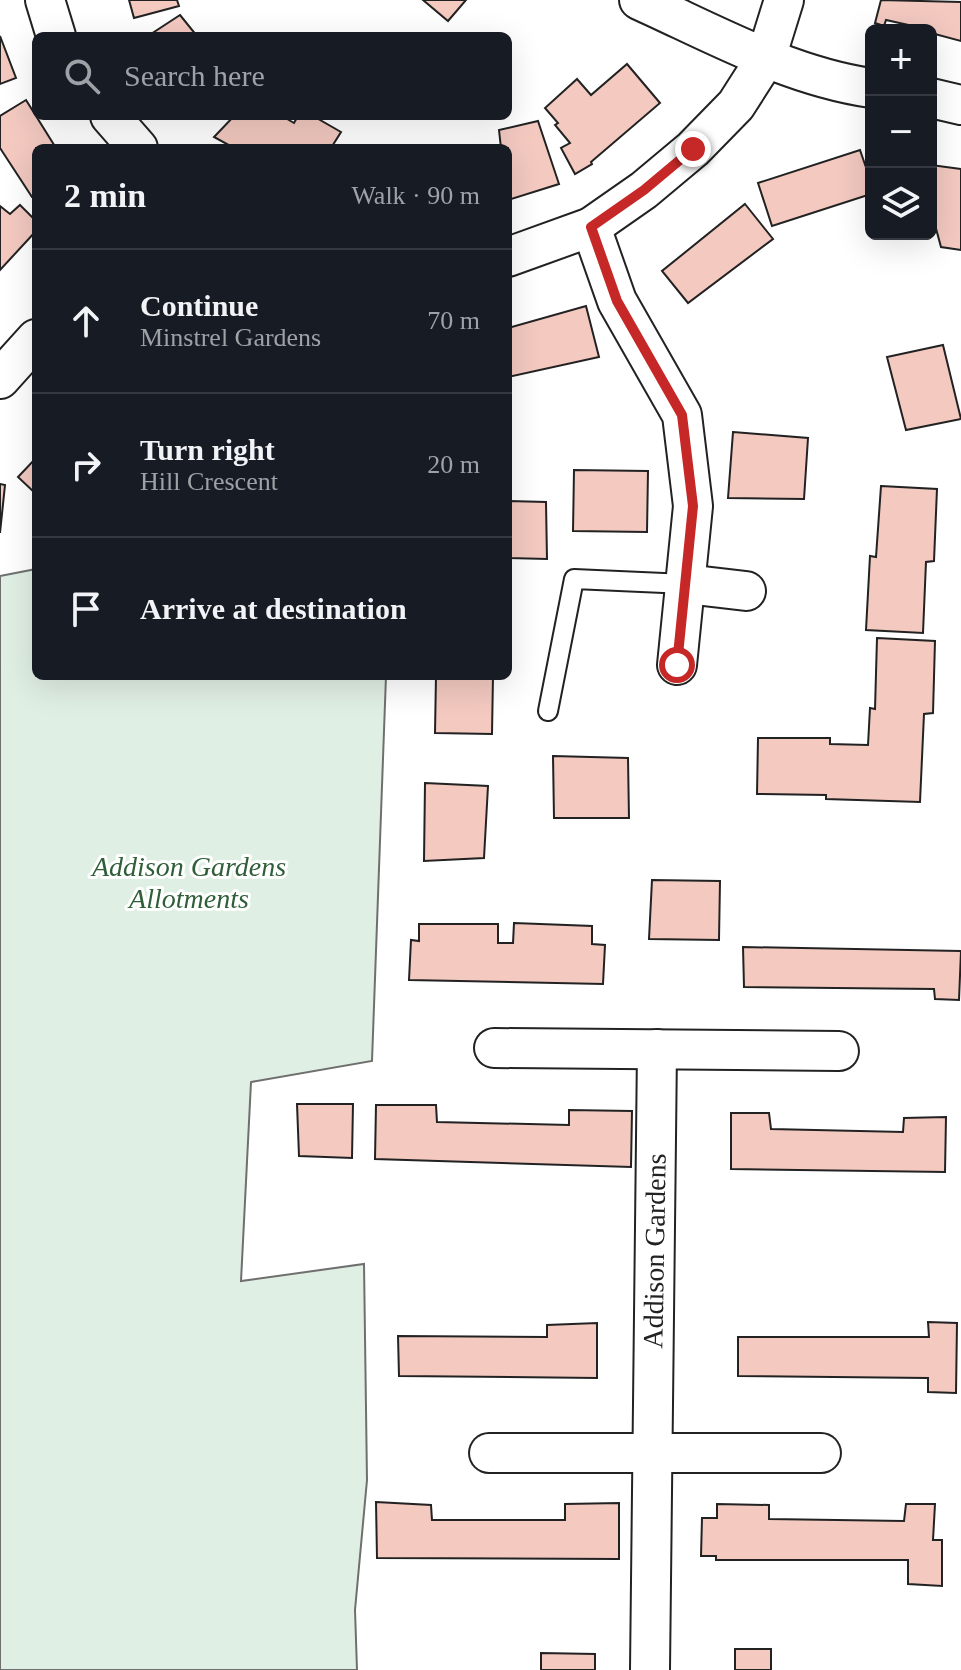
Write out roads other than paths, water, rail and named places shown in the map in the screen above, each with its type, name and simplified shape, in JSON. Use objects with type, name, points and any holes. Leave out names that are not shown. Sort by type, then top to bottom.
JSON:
[{"type":"street","points":[[45,0],[55,32]]},
{"type":"street","points":[[639,0],[766,58],[838,83],[865,87]]},
{"type":"street","points":[[512,256],[591,227],[644,190],[693,149],[736,105],[766,58],[784,0]]},
{"type":"street","points":[[937,99],[961,105]]},
{"type":"street","points":[[114,120],[134,144]]},
{"type":"street","points":[[591,227],[617,301],[682,415],[693,506],[677,665]]},
{"type":"street","points":[[0,379],[32,343]]},
{"type":"street","points":[[686,584],[746,591]]},
{"type":"street","points":[[494,1048],[839,1051]]},
{"type":"street","name":"Addison Gardens","points":[[650,1670],[657,1049]]},
{"type":"street","points":[[489,1453],[821,1453]]},
{"type":"lane","points":[[548,711],[574,579],[686,584]]},
{"type":"park label","name":"Addison Gardens Allotments","points":[[189,882]]}]
